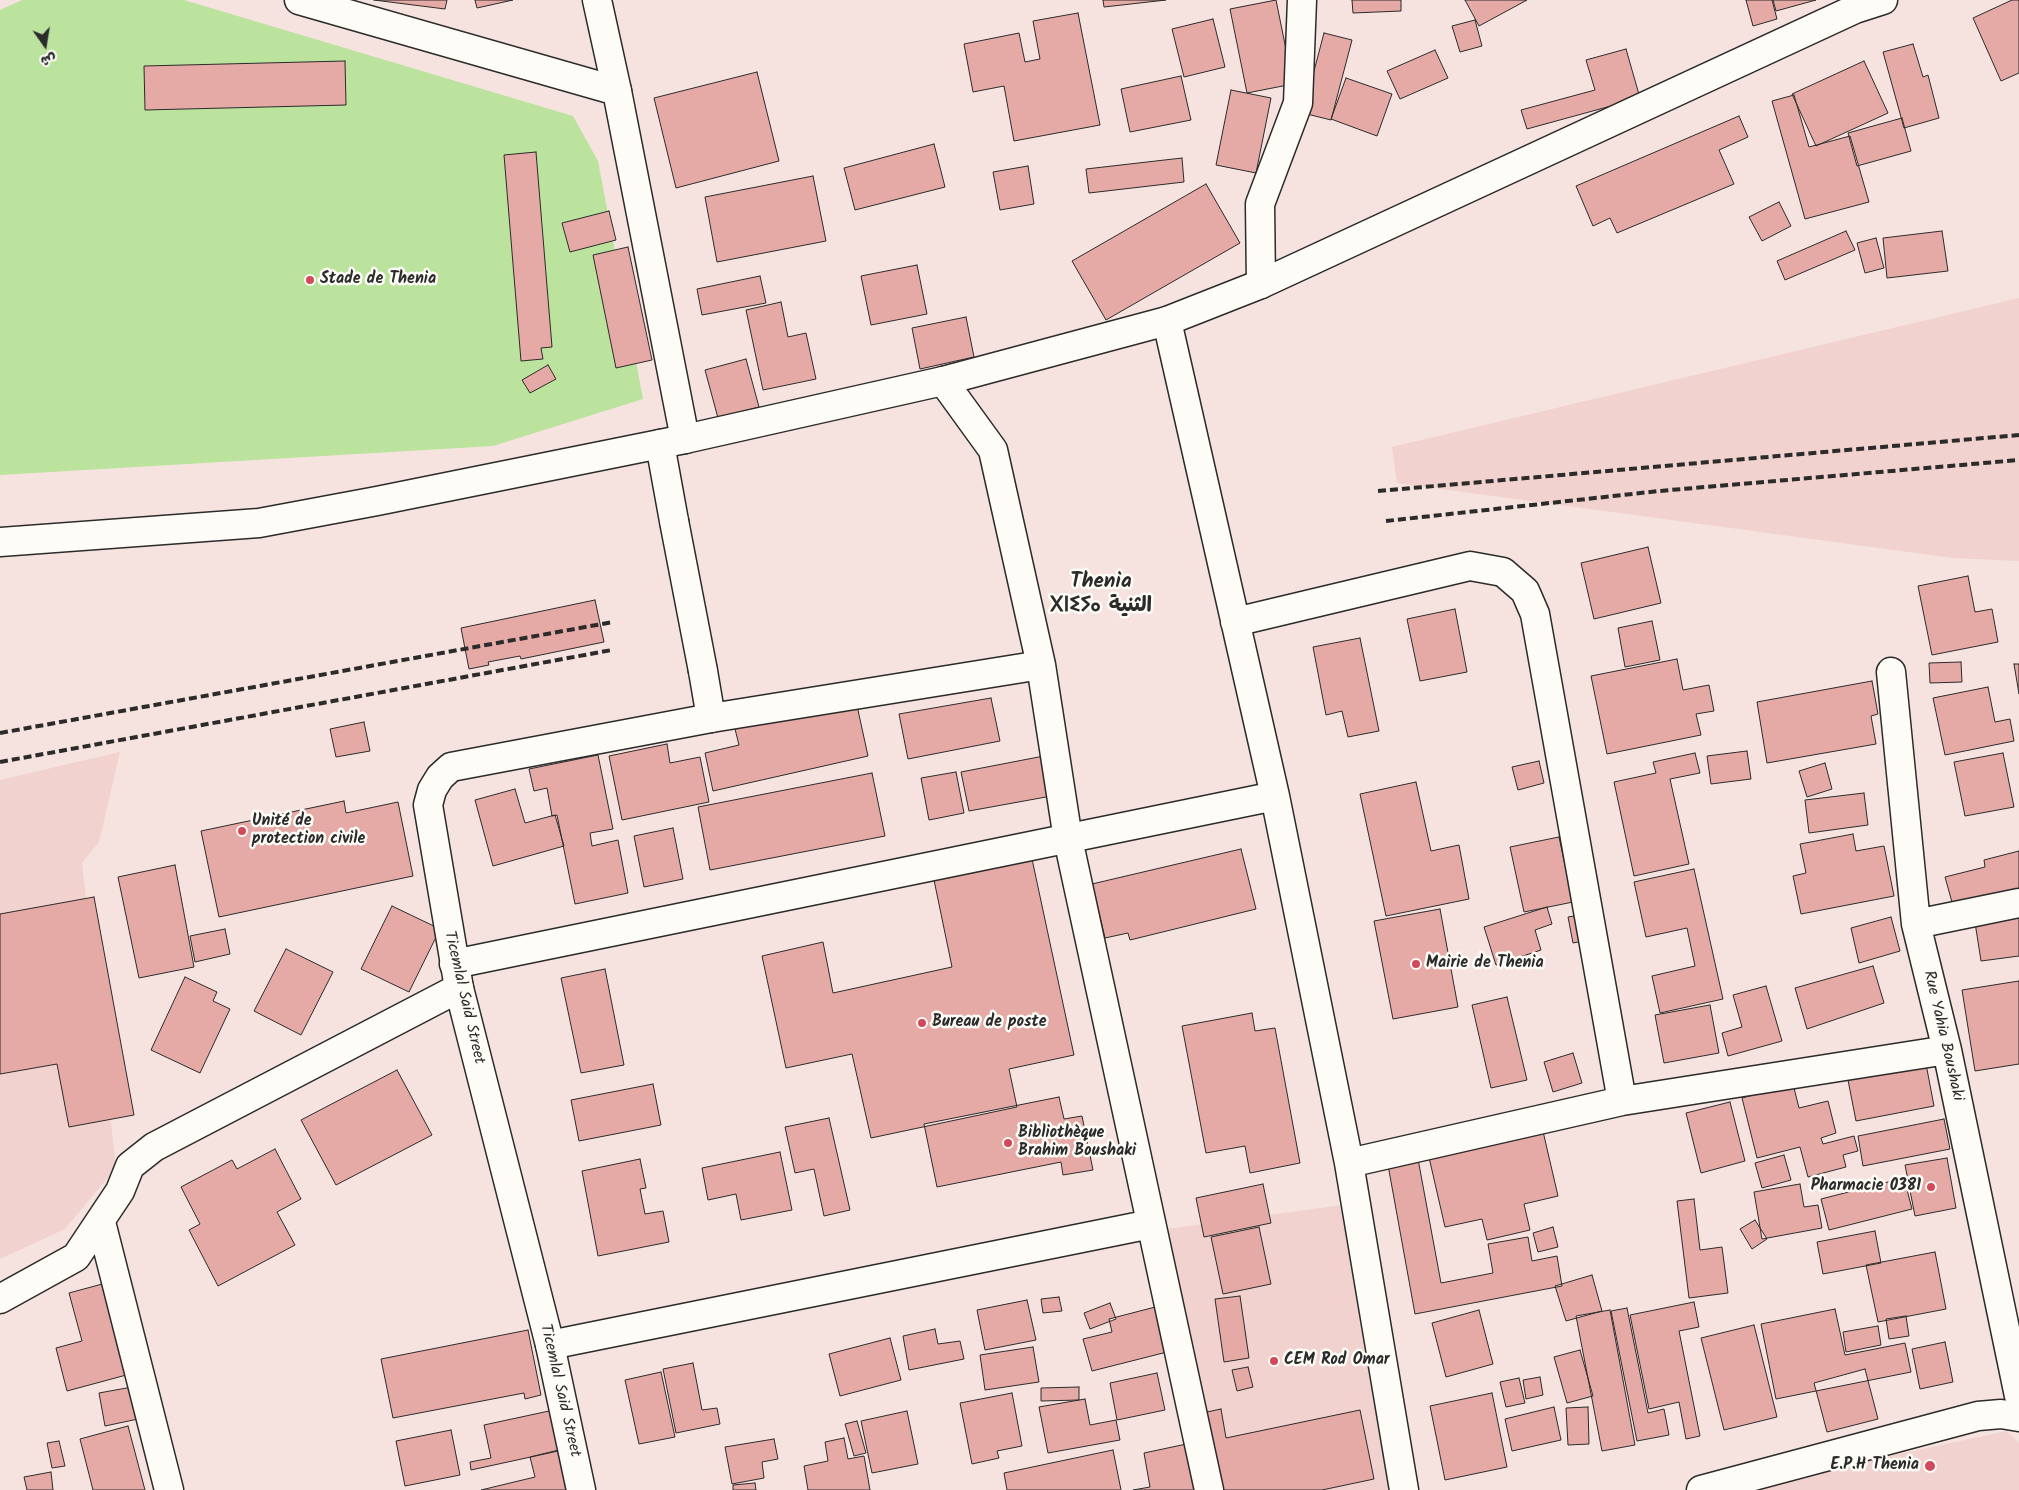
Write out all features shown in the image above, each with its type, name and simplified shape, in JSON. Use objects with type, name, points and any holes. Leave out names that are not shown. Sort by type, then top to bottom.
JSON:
[{"type":"street","points":[[300,0],[617,91]]},
{"type":"street","points":[[597,0],[617,91],[672,442],[674,521],[711,718]]},
{"type":"street","points":[[1261,284],[1260,204],[1298,103],[1302,0]]},
{"type":"street","points":[[0,542],[259,523],[672,442],[944,381],[1166,320],[1261,284],[1854,5],[1883,0]]},
{"type":"street","points":[[1166,320],[1275,796],[1349,1163],[1404,1490]]},
{"type":"street","points":[[944,381],[993,450],[1041,665],[1068,838],[1208,1490]]},
{"type":"street","points":[[1235,622],[1470,566],[1503,572],[1525,591],[1535,614],[1622,1101]]},
{"type":"street","name":"Ticemlal Said Street","points":[[581,1490],[550,1345],[456,976],[428,812],[432,790],[440,777],[451,767],[711,718],[1041,665]]},
{"type":"street","name":"Rue Yahia Boushaki","points":[[1891,672],[1916,924],[1947,1050],[2019,1396]]},
{"type":"street","points":[[0,1299],[76,1257],[120,1191],[130,1166],[154,1147],[456,976],[1068,838],[1275,796]]},
{"type":"street","points":[[1916,924],[2019,903]]},
{"type":"street","points":[[1349,1163],[1622,1101],[1947,1050]]},
{"type":"street","points":[[101,1222],[170,1490]]},
{"type":"street","points":[[550,1345],[1151,1224]]},
{"type":"street","points":[[1700,1490],[1978,1416],[2001,1414],[2019,1417]]},
{"type":"shaded area","points":[[2019,298],[2019,561],[1953,558],[1397,483],[1392,447]]},
{"type":"shaded area","points":[[120,752],[99,842],[82,863],[116,1168],[65,1229],[0,1259],[0,780]]},
{"type":"shaded area","name":"CEM Rod Omar","points":[[1342,1205],[1394,1490],[1204,1490],[1153,1231]]},
{"type":"shaded area","name":"E.P.H Thenia","points":[[2007,1431],[2019,1443],[2019,1490],[1729,1490]]},
{"type":"green space","name":"Stade de Thenia","points":[[22,0],[184,0],[573,116],[598,161],[643,399],[493,446],[0,475],[0,10]]},
{"type":"building","points":[[374,0],[447,0],[445,9]]},
{"type":"building","points":[[475,0],[513,0],[477,8]]},
{"type":"building","points":[[1103,0],[1166,0],[1104,7]]},
{"type":"building","points":[[1276,0],[1293,84],[1247,93],[1230,9]]},
{"type":"building","points":[[1352,0],[1401,0],[1401,11],[1353,13]]},
{"type":"building","points":[[1465,0],[1527,0],[1479,26]]},
{"type":"building","points":[[1746,0],[1772,0],[1777,19],[1753,26]]},
{"type":"building","points":[[1773,0],[1816,0],[1776,11]]},
{"type":"building","points":[[2012,0],[2019,0],[2019,73],[2001,81],[1973,18]]},
{"type":"building","points":[[1078,13],[1100,125],[1014,141],[1004,86],[973,92],[964,44],[1019,33],[1025,62],[1040,59],[1033,21]]},
{"type":"building","points":[[1213,19],[1225,67],[1184,77],[1172,29]]},
{"type":"building","points":[[1475,20],[1482,46],[1460,52],[1452,26]]},
{"type":"building","points":[[1324,33],[1352,40],[1331,120],[1303,113]]},
{"type":"building","points":[[1913,44],[1923,77],[1928,75],[1939,118],[1904,128],[1883,52]]},
{"type":"building","points":[[1626,49],[1640,98],[1527,129],[1521,110],[1595,90],[1586,60]]},
{"type":"building","points":[[1435,50],[1448,78],[1400,99],[1387,71]]},
{"type":"building","points":[[345,61],[346,105],[145,110],[144,66]]},
{"type":"building","points":[[1864,61],[1888,113],[1816,146],[1792,94]]},
{"type":"building","points":[[757,72],[779,161],[676,188],[654,98]]},
{"type":"building","points":[[1181,76],[1191,120],[1130,132],[1121,89]]},
{"type":"building","points":[[1346,78],[1392,94],[1377,136],[1331,119]]},
{"type":"building","points":[[1231,90],[1271,98],[1256,173],[1216,165]]},
{"type":"building","points":[[1794,95],[1809,147],[1850,136],[1869,202],[1805,219],[1772,101]]},
{"type":"building","points":[[1739,116],[1748,137],[1719,150],[1734,184],[1617,233],[1610,218],[1593,226],[1576,186]]},
{"type":"building","points":[[1902,118],[1911,151],[1857,166],[1848,133]]},
{"type":"building","points":[[934,144],[945,187],[855,210],[844,168]]},
{"type":"building","points":[[536,152],[552,347],[541,348],[543,359],[521,361],[504,155]]},
{"type":"building","points":[[1182,158],[1184,182],[1089,193],[1086,169]]},
{"type":"building","points":[[1028,166],[1034,204],[1000,210],[993,172]]},
{"type":"building","points":[[813,176],[826,241],[717,262],[705,197]]},
{"type":"building","points":[[1206,184],[1240,243],[1106,320],[1072,261]]},
{"type":"building","points":[[1779,202],[1791,226],[1762,241],[1749,217]]},
{"type":"building","points":[[609,211],[616,240],[570,252],[562,223]]},
{"type":"building","points":[[1846,231],[1855,250],[1785,280],[1777,261]]},
{"type":"building","points":[[1942,231],[1948,271],[1887,278],[1883,238]]},
{"type":"building","points":[[1876,238],[1884,268],[1865,273],[1857,243]]},
{"type":"building","points":[[628,247],[652,360],[616,368],[593,255]]},
{"type":"building","points":[[917,265],[927,314],[871,325],[861,276]]},
{"type":"building","points":[[760,276],[766,303],[702,315],[697,289]]},
{"type":"building","points":[[781,302],[788,337],[806,333],[816,379],[763,390],[746,310]]},
{"type":"building","points":[[966,317],[974,357],[920,369],[912,328]]},
{"type":"building","points":[[746,359],[759,407],[718,418],[705,370]]},
{"type":"building","points":[[548,365],[556,379],[530,393],[522,380]]},
{"type":"building","points":[[1648,547],[1661,603],[1594,619],[1581,563]]},
{"type":"building","points":[[1968,576],[1975,612],[1992,609],[1998,642],[1932,655],[1918,586]]},
{"type":"building","points":[[595,600],[604,642],[521,659],[520,656],[488,662],[489,665],[469,669],[461,628]]},
{"type":"building","points":[[1455,609],[1467,672],[1420,681],[1407,619]]},
{"type":"building","points":[[1652,621],[1660,660],[1625,667],[1618,628]]},
{"type":"building","points":[[1360,638],[1379,731],[1348,737],[1342,711],[1326,715],[1313,647]]},
{"type":"building","points":[[1677,659],[1683,690],[1709,685],[1714,711],[1696,714],[1701,735],[1607,754],[1591,676]]},
{"type":"building","points":[[1961,662],[1962,682],[1930,683],[1929,663]]},
{"type":"building","points":[[2014,664],[2019,664],[2019,694]]},
{"type":"building","points":[[1872,681],[1878,714],[1871,716],[1876,744],[1767,763],[1757,702]]},
{"type":"building","points":[[1988,687],[1995,722],[2010,719],[2014,741],[1945,755],[1933,698]]},
{"type":"building","points":[[991,698],[1000,741],[908,759],[899,714]]},
{"type":"building","points":[[856,701],[868,756],[713,791],[705,753],[739,745],[734,725]]},
{"type":"building","points":[[364,722],[370,751],[336,757],[330,729]]},
{"type":"building","points":[[667,744],[670,763],[700,757],[709,802],[622,820],[609,756]]},
{"type":"building","points":[[1747,751],[1751,779],[1711,784],[1707,756]]},
{"type":"building","points":[[1695,753],[1700,773],[1670,779],[1689,864],[1634,876],[1614,782],[1656,773],[1653,762]]},
{"type":"building","points":[[2003,753],[2014,807],[1965,816],[1954,762]]},
{"type":"building","points":[[598,755],[613,829],[590,833],[592,846],[618,840],[628,893],[575,904],[557,815],[552,816],[547,788],[534,791],[529,769]]},
{"type":"building","points":[[1049,755],[1057,795],[969,811],[961,772]]},
{"type":"building","points":[[1539,761],[1544,783],[1518,790],[1512,767]]},
{"type":"building","points":[[1825,763],[1832,789],[1807,797],[1799,771]]},
{"type":"building","points":[[956,772],[964,813],[929,820],[921,778]]},
{"type":"building","points":[[872,773],[885,836],[710,870],[698,807]]},
{"type":"building","points":[[1416,782],[1431,851],[1459,845],[1469,899],[1386,916],[1360,794]]},
{"type":"building","points":[[515,789],[525,823],[555,815],[564,846],[493,866],[475,800]]},
{"type":"building","points":[[1864,793],[1868,825],[1809,833],[1805,800]]},
{"type":"building","points":[[344,801],[346,813],[398,802],[413,876],[219,917],[201,831]]},
{"type":"building","points":[[673,828],[683,879],[644,887],[634,836]]},
{"type":"building","points":[[1853,834],[1856,851],[1884,846],[1894,896],[1801,914],[1793,876],[1806,873],[1800,844]]},
{"type":"building","points":[[1559,837],[1573,902],[1524,912],[1510,847]]},
{"type":"building","points":[[1241,849],[1256,909],[1130,940],[1128,933],[1105,938],[1092,884]]},
{"type":"building","points":[[2019,851],[2019,897],[1955,913],[1945,877],[1985,867],[1984,860]]},
{"type":"building","name":"Bureau de poste","points":[[1032,859],[1074,1055],[1009,1069],[1017,1107],[871,1138],[852,1054],[786,1068],[762,956],[823,942],[833,993],[952,967],[934,880]]},
{"type":"building","points":[[175,865],[194,967],[139,978],[118,877]]},
{"type":"building","points":[[1694,869],[1723,999],[1660,1013],[1652,976],[1695,966],[1687,928],[1646,937],[1634,882]]},
{"type":"building","points":[[94,897],[134,1115],[69,1127],[57,1064],[0,1074],[0,914]]},
{"type":"building","points":[[392,906],[440,929],[409,992],[361,969]]},
{"type":"building","points":[[1547,907],[1552,924],[1535,930],[1541,950],[1496,965],[1484,927]]},
{"type":"building","name":"Mairie de Thenia","points":[[1440,909],[1458,1007],[1393,1019],[1374,921]]},
{"type":"building","points":[[2019,909],[2019,956],[1981,961],[1974,916]]},
{"type":"building","points":[[1600,912],[1605,937],[1573,943],[1568,917]]},
{"type":"building","points":[[1891,917],[1900,951],[1859,963],[1851,928]]},
{"type":"building","points":[[225,929],[230,954],[195,962],[190,936]]},
{"type":"building","points":[[286,949],[333,972],[301,1035],[254,1011]]},
{"type":"building","points":[[1873,966],[1884,1003],[1807,1029],[1795,988]]},
{"type":"building","points":[[605,969],[624,1065],[581,1073],[561,978]]},
{"type":"building","points":[[185,977],[217,992],[213,1001],[230,1009],[200,1073],[151,1050]]},
{"type":"building","points":[[2019,981],[2019,1064],[1975,1071],[1962,990]]},
{"type":"building","points":[[1766,986],[1782,1041],[1728,1056],[1722,1033],[1742,1027],[1733,995]]},
{"type":"building","points":[[1507,997],[1527,1080],[1491,1088],[1472,1005]]},
{"type":"building","points":[[1710,1005],[1719,1053],[1664,1063],[1655,1015]]},
{"type":"building","points":[[1252,1013],[1255,1031],[1275,1028],[1300,1163],[1250,1173],[1245,1146],[1206,1153],[1182,1026]]},
{"type":"building","points":[[1573,1053],[1582,1083],[1553,1092],[1544,1062]]},
{"type":"building","points":[[1926,1064],[1934,1106],[1856,1121],[1848,1080]]},
{"type":"building","points":[[397,1070],[432,1135],[336,1185],[301,1120]]},
{"type":"building","points":[[653,1084],[661,1125],[579,1141],[571,1100]]},
{"type":"building","points":[[1793,1084],[1799,1108],[1828,1101],[1836,1133],[1821,1138],[1823,1144],[1854,1136],[1858,1151],[1843,1155],[1846,1167],[1808,1177],[1800,1147],[1757,1158],[1742,1098]]},
{"type":"building","name":"Bibliothèque Brahim Boushaki","points":[[1059,1097],[1064,1119],[1082,1116],[1093,1170],[1063,1175],[1061,1162],[937,1187],[924,1124]]},
{"type":"building","points":[[1730,1102],[1745,1161],[1701,1173],[1686,1113]]},
{"type":"building","points":[[829,1118],[850,1210],[824,1216],[814,1169],[795,1173],[785,1127]]},
{"type":"building","points":[[1944,1119],[1950,1149],[1863,1166],[1858,1136]]},
{"type":"building","points":[[1542,1127],[1558,1196],[1524,1204],[1530,1230],[1487,1240],[1482,1219],[1445,1227],[1428,1153]]},
{"type":"building","points":[[275,1149],[301,1199],[277,1212],[295,1245],[218,1286],[189,1230],[200,1224],[181,1187],[232,1160],[237,1169]]},
{"type":"building","points":[[780,1152],[792,1210],[741,1220],[736,1194],[708,1200],[702,1168]]},
{"type":"building","points":[[1784,1155],[1791,1180],[1762,1188],[1755,1163]]},
{"type":"building","name":"Pharmacie 0381","points":[[1947,1158],[1956,1208],[1915,1216],[1905,1165]]},
{"type":"building","points":[[640,1159],[646,1188],[640,1189],[645,1214],[663,1211],[669,1242],[598,1256],[582,1171]]},
{"type":"building","points":[[1418,1159],[1441,1283],[1493,1273],[1488,1244],[1528,1237],[1532,1261],[1557,1256],[1562,1286],[1415,1314],[1388,1165]]},
{"type":"building","points":[[1904,1178],[1912,1209],[1829,1230],[1821,1199]]},
{"type":"building","points":[[1263,1184],[1271,1223],[1204,1237],[1196,1198]]},
{"type":"building","points":[[1800,1184],[1804,1207],[1818,1205],[1822,1228],[1762,1239],[1754,1192]]},
{"type":"building","points":[[1694,1199],[1700,1250],[1722,1247],[1728,1293],[1689,1298],[1677,1201]]},
{"type":"building","points":[[1755,1220],[1767,1239],[1752,1249],[1740,1229]]},
{"type":"building","points":[[1259,1227],[1271,1284],[1223,1294],[1211,1237]]},
{"type":"building","points":[[1553,1227],[1558,1247],[1538,1252],[1533,1233]]},
{"type":"building","points":[[1875,1231],[1881,1263],[1823,1274],[1817,1242]]},
{"type":"building","points":[[1935,1252],[1946,1309],[1878,1322],[1866,1265]]},
{"type":"building","points":[[1592,1275],[1602,1311],[1566,1321],[1555,1286]]},
{"type":"building","points":[[106,1283],[130,1374],[67,1391],[56,1348],[82,1341],[69,1293]]},
{"type":"building","points":[[1240,1296],[1249,1358],[1224,1362],[1215,1299]]},
{"type":"building","points":[[1059,1297],[1062,1311],[1043,1313],[1041,1299]]},
{"type":"building","points":[[1027,1300],[1036,1340],[985,1350],[977,1310]]},
{"type":"building","points":[[1694,1302],[1699,1327],[1679,1331],[1700,1436],[1686,1439],[1679,1402],[1649,1409],[1630,1315]]},
{"type":"building","points":[[1110,1303],[1116,1319],[1090,1329],[1084,1313]]},
{"type":"building","points":[[1163,1305],[1175,1350],[1092,1371],[1083,1339],[1112,1332],[1109,1319]]},
{"type":"building","points":[[1627,1308],[1648,1413],[1664,1409],[1669,1435],[1637,1441],[1611,1311]]},
{"type":"building","points":[[1835,1309],[1845,1355],[1905,1343],[1911,1372],[1776,1399],[1761,1324]]},
{"type":"building","points":[[1479,1310],[1493,1364],[1446,1377],[1432,1323]]},
{"type":"building","points":[[1610,1310],[1635,1445],[1602,1451],[1576,1316]]},
{"type":"building","points":[[1906,1316],[1909,1336],[1889,1339],[1886,1319]]},
{"type":"building","points":[[1754,1325],[1777,1417],[1724,1430],[1701,1338]]},
{"type":"building","points":[[1878,1326],[1881,1345],[1846,1352],[1843,1332]]},
{"type":"building","points":[[935,1329],[938,1344],[960,1341],[964,1359],[909,1370],[903,1336]]},
{"type":"building","points":[[528,1330],[541,1395],[525,1399],[524,1393],[393,1418],[381,1359]]},
{"type":"building","points":[[890,1338],[901,1380],[840,1396],[829,1354]]},
{"type":"building","points":[[1945,1342],[1953,1382],[1920,1389],[1912,1349]]},
{"type":"building","points":[[1033,1347],[1039,1382],[985,1390],[980,1355]]},
{"type":"building","points":[[1580,1350],[1593,1396],[1567,1403],[1554,1357]]},
{"type":"building","points":[[693,1363],[702,1410],[717,1408],[720,1424],[676,1433],[663,1369]]},
{"type":"building","points":[[1248,1367],[1253,1387],[1237,1391],[1232,1370]]},
{"type":"building","points":[[1865,1369],[1878,1419],[1827,1432],[1814,1383]]},
{"type":"building","points":[[661,1372],[675,1437],[639,1444],[625,1380]]},
{"type":"building","points":[[1157,1373],[1165,1410],[1117,1420],[1110,1383]]},
{"type":"building","points":[[1540,1377],[1543,1395],[1526,1399],[1523,1380]]},
{"type":"building","points":[[1519,1378],[1525,1403],[1506,1407],[1500,1382]]},
{"type":"building","points":[[132,1387],[138,1419],[105,1426],[99,1393]]},
{"type":"building","points":[[1079,1387],[1079,1400],[1041,1401],[1041,1388]]},
{"type":"building","points":[[1012,1393],[1022,1446],[997,1451],[999,1458],[972,1464],[960,1403]]},
{"type":"building","points":[[1492,1393],[1507,1467],[1445,1480],[1430,1406]]},
{"type":"building","points":[[1085,1399],[1090,1425],[1116,1420],[1120,1440],[1048,1453],[1039,1407]]},
{"type":"building","points":[[1554,1407],[1561,1440],[1512,1451],[1505,1419]]},
{"type":"building","points":[[1588,1407],[1589,1444],[1568,1445],[1566,1408]]},
{"type":"building","points":[[563,1408],[572,1448],[471,1470],[470,1462],[491,1458],[484,1425]]},
{"type":"building","points":[[1221,1409],[1226,1438],[1360,1410],[1374,1479],[1322,1490],[1214,1490],[1198,1414]]},
{"type":"building","points":[[907,1411],[918,1464],[872,1473],[861,1421]]},
{"type":"building","points":[[857,1421],[866,1453],[854,1456],[845,1424]]},
{"type":"building","points":[[128,1426],[145,1490],[93,1490],[80,1439]]},
{"type":"building","points":[[451,1430],[460,1475],[405,1486],[396,1441]]},
{"type":"building","points":[[844,1438],[848,1459],[864,1456],[870,1490],[808,1490],[804,1466],[828,1461],[825,1442]]},
{"type":"building","points":[[774,1439],[778,1459],[762,1462],[764,1478],[732,1484],[725,1447]]},
{"type":"building","points":[[59,1441],[65,1466],[52,1468],[47,1443]]},
{"type":"building","points":[[1196,1442],[1206,1490],[1133,1490],[1150,1487],[1144,1453]]},
{"type":"building","points":[[579,1445],[590,1490],[481,1490],[535,1477],[530,1457]]},
{"type":"building","points":[[1113,1450],[1121,1490],[1007,1490],[1004,1473]]},
{"type":"building","points":[[51,1472],[53,1490],[27,1490],[24,1477]]},
{"type":"building","points":[[755,1483],[756,1490],[733,1490],[733,1485]]},
{"type":"railway","points":[[1378,491],[2019,435]]},
{"type":"railway","points":[[1386,521],[1659,491],[2019,460]]},
{"type":"railway","points":[[0,733],[613,622]]},
{"type":"railway","points":[[0,762],[612,650]]},
{"type":"place","name":"Stade de Thenia","points":[[310,280]]},
{"type":"place","name":"Unité de protection civile","points":[[242,831]]},
{"type":"place","name":"Mairie de Thenia","points":[[1416,964]]},
{"type":"place","name":"Bureau de poste","points":[[922,1023]]},
{"type":"place","name":"Bibliothèque Brahim Boushaki","points":[[1008,1143]]},
{"type":"place","name":"Pharmacie 0381","points":[[1931,1187]]},
{"type":"place","name":"CEM Rod Omar","points":[[1274,1361]]},
{"type":"place","name":"E.P.H Thenia","points":[[1930,1466]]},
{"type":"district","name":"Thenia ⵝⵏⵉⵢⴰ الثنية","points":[[1101,595]]}]
